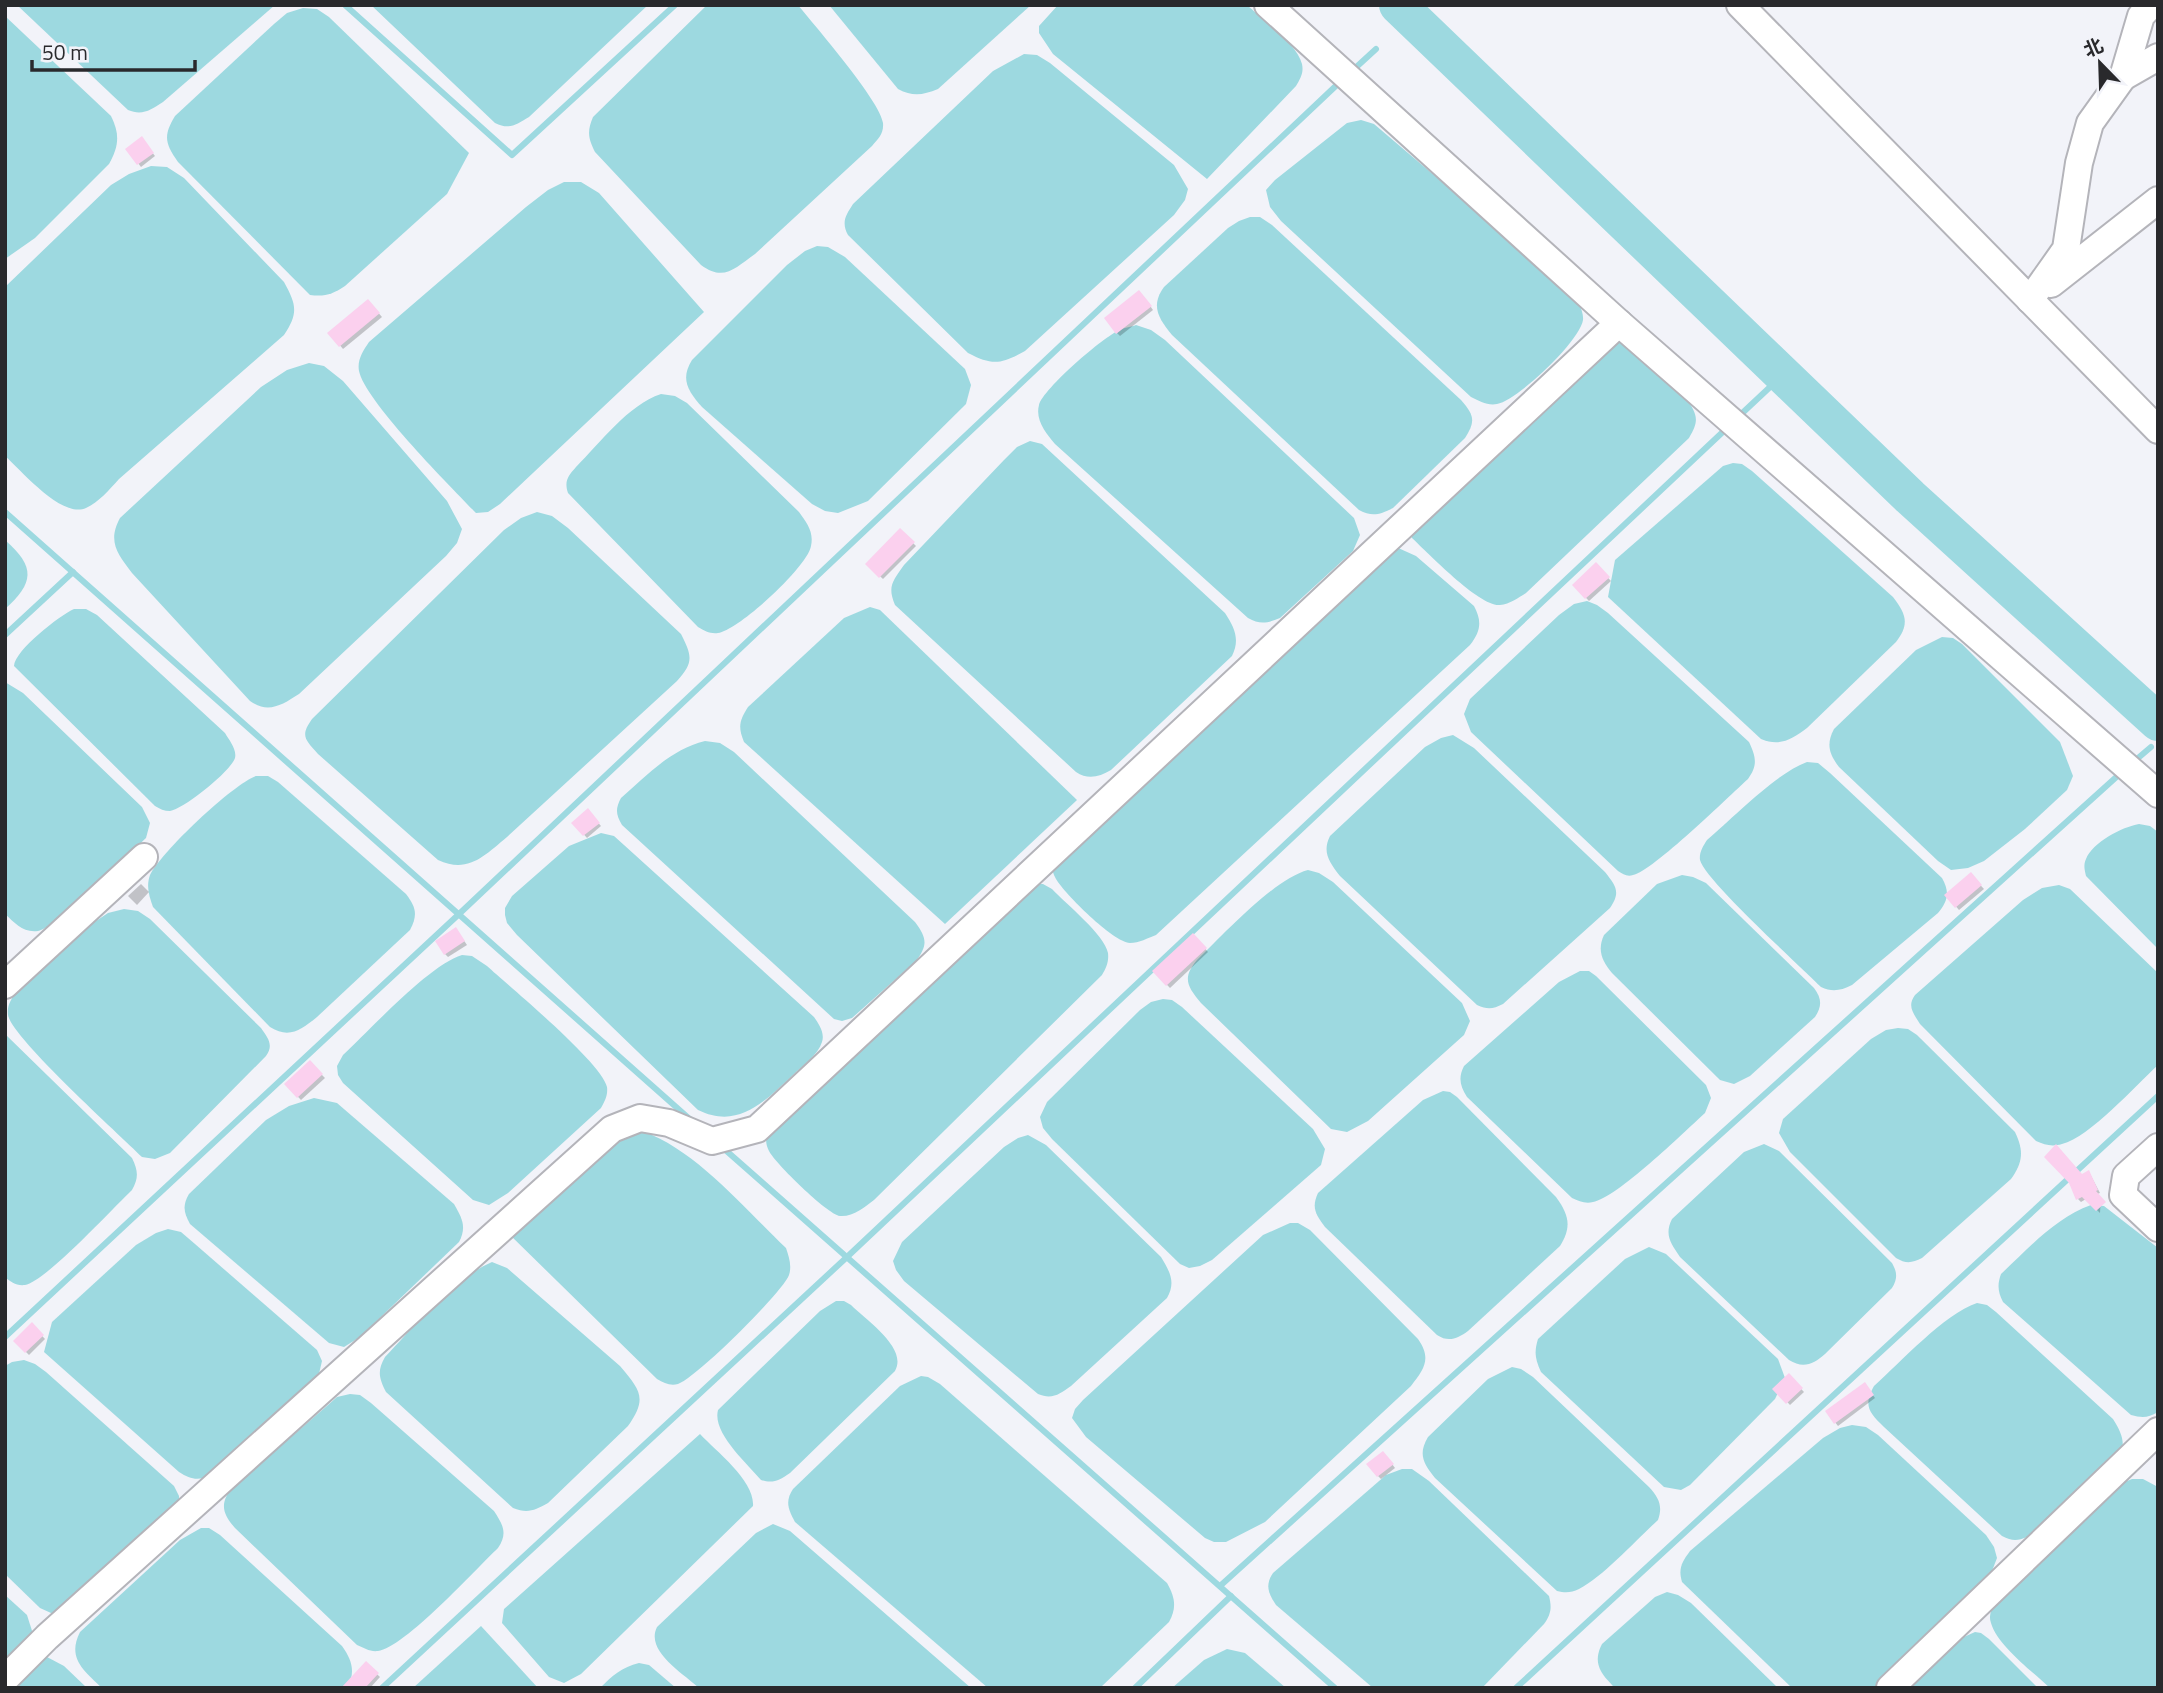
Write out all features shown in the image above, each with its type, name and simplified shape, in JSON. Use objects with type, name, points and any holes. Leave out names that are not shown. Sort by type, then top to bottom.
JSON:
[{"type":"street","points":[[1268,5],[1619,323],[2158,794]]},
{"type":"street","points":[[1740,5],[2158,430]]},
{"type":"street","points":[[2030,300],[2066,248],[2079,163],[2090,123],[2123,77],[2146,11]]},
{"type":"street","points":[[2123,77],[2158,57]]},
{"type":"street","points":[[2030,300],[2158,200]]},
{"type":"street","points":[[5,1679],[78,1609],[612,1129],[640,1118],[669,1123],[712,1141],[757,1129],[1619,323]]},
{"type":"street","points":[[5,985],[144,857]]},
{"type":"street","points":[[2158,1147],[2126,1176],[2123,1195],[2158,1228]]},
{"type":"street","points":[[1890,1688],[2158,1431]]},
{"type":"water","points":[[17,5],[275,5],[163,102],[150,110],[138,112],[128,110]]},
{"type":"water","points":[[371,5],[648,5],[529,117],[508,126],[495,123]]},
{"type":"water","points":[[707,5],[798,5],[860,82],[883,123],[882,133],[872,146],[755,254],[723,273],[701,265],[595,152],[589,134],[593,117]]},
{"type":"water","points":[[829,5],[1031,5],[938,89],[918,94],[898,89]]},
{"type":"water","points":[[1058,5],[1247,5],[1293,48],[1302,64],[1302,73],[1296,86],[1207,179],[1053,54],[1039,33],[1039,26]]},
{"type":"water","points":[[303,8],[317,9],[329,17],[469,153],[447,194],[345,286],[320,296],[310,295],[178,162],[167,139],[175,116],[287,13]]},
{"type":"water","points":[[5,16],[111,116],[117,140],[109,164],[35,238],[5,259]]},
{"type":"water","points":[[1024,54],[1037,55],[1050,63],[1174,165],[1188,189],[1185,200],[1174,215],[1025,351],[1003,361],[991,362],[968,353],[848,235],[845,222],[853,204],[993,71]]},
{"type":"water","points":[[1361,120],[1374,124],[1570,291],[1579,305],[1583,320],[1571,341],[1533,381],[1507,400],[1490,404],[1471,397],[1281,221],[1270,207],[1266,190],[1275,180],[1347,123]]},
{"type":"water","points":[[151,166],[167,167],[184,178],[284,282],[291,296],[294,314],[284,335],[119,479],[100,499],[86,508],[76,510],[66,507],[43,492],[5,456],[5,287],[111,185],[129,174]]},
{"type":"water","points":[[564,182],[581,182],[599,193],[704,312],[500,504],[488,512],[476,513],[410,444],[376,402],[359,371],[360,359],[369,342],[526,207],[548,190]]},
{"type":"water","points":[[1250,217],[1260,217],[1272,225],[1461,400],[1471,414],[1471,427],[1465,438],[1393,508],[1380,514],[1368,514],[1359,510],[1172,335],[1160,318],[1157,306],[1164,287],[1228,228]]},
{"type":"water","points":[[817,246],[828,247],[845,257],[965,369],[971,385],[966,404],[868,501],[838,513],[825,511],[812,504],[702,407],[693,396],[686,379],[692,360],[787,265],[805,251]]},
{"type":"water","points":[[1136,325],[1151,330],[1165,340],[1354,518],[1360,535],[1353,551],[1280,618],[1256,622],[1248,618],[1055,444],[1042,426],[1039,405],[1051,387],[1101,342],[1122,329]]},
{"type":"water","points":[[1612,340],[1622,342],[1686,398],[1696,417],[1689,438],[1526,593],[1500,605],[1480,598],[1455,578],[1412,538],[1410,533]]},
{"type":"water","points":[[309,363],[324,366],[343,381],[447,501],[462,529],[457,543],[446,556],[299,694],[281,704],[263,707],[250,701],[132,573],[119,554],[114,534],[120,518],[261,387],[287,370]]},
{"type":"water","points":[[661,394],[675,396],[687,403],[799,512],[811,532],[812,541],[807,555],[786,582],[741,621],[718,633],[710,633],[698,627],[567,489],[571,473],[615,426],[637,407]]},
{"type":"water","points":[[1030,441],[1042,444],[1225,613],[1235,634],[1236,645],[1232,656],[1111,770],[1098,776],[1089,777],[1076,772],[895,605],[891,593],[894,580],[904,565],[1017,447]]},
{"type":"water","points":[[1742,464],[1752,471],[1893,597],[1905,619],[1903,630],[1896,642],[1807,728],[1780,742],[1761,739],[1608,597],[1615,560],[1723,466]]},
{"type":"water","points":[[537,512],[552,516],[568,528],[681,634],[689,654],[689,664],[677,681],[499,844],[475,861],[449,864],[438,860],[318,754],[307,741],[306,730],[312,719],[504,530],[521,518]]},
{"type":"water","points":[[5,540],[22,559],[28,575],[22,591],[5,609]]},
{"type":"water","points":[[1396,547],[1416,556],[1474,606],[1479,626],[1470,645],[1156,935],[1130,943],[1113,935],[1079,906],[1061,886],[1051,863]]},
{"type":"water","points":[[1587,601],[1608,613],[1749,742],[1754,757],[1755,765],[1748,779],[1673,848],[1631,876],[1618,871],[1471,732],[1464,714],[1470,699],[1559,615],[1574,604]]},
{"type":"water","points":[[870,607],[880,610],[1077,800],[945,924],[744,742],[741,732],[741,720],[748,707],[844,618]]},
{"type":"water","points":[[74,609],[86,609],[97,615],[225,733],[232,745],[235,758],[232,764],[196,797],[177,809],[168,811],[155,806],[14,666],[16,659],[29,643]]},
{"type":"water","points":[[1942,637],[1953,638],[1962,644],[2060,742],[2073,776],[2067,790],[2025,829],[1984,861],[1968,868],[1951,870],[1938,861],[1839,767],[1829,744],[1834,729],[1916,650]]},
{"type":"water","points":[[5,682],[23,693],[142,807],[150,823],[146,838],[109,874],[76,905],[48,927],[38,931],[24,929],[5,914]]},
{"type":"water","points":[[1453,735],[1474,748],[1605,872],[1616,889],[1610,908],[1503,1004],[1490,1008],[1477,1005],[1340,876],[1327,852],[1330,836],[1425,747]]},
{"type":"water","points":[[705,741],[720,743],[734,752],[915,922],[922,933],[925,942],[916,961],[852,1018],[842,1021],[834,1019],[622,825],[617,815],[621,798],[670,757]]},
{"type":"water","points":[[1807,762],[1818,763],[1830,773],[1942,878],[1947,892],[1946,900],[1938,913],[1844,989],[1829,990],[1821,987],[1735,903],[1700,860],[1707,840],[1768,786]]},
{"type":"water","points":[[256,776],[268,776],[278,782],[406,894],[415,911],[410,930],[317,1017],[289,1033],[270,1027],[153,907],[148,891],[150,875],[156,865],[182,836],[231,792]]},
{"type":"water","points":[[2139,824],[2150,826],[2158,832],[2158,949],[2086,876],[2085,870],[2085,861],[2101,841]]},
{"type":"water","points":[[601,833],[614,836],[814,1017],[820,1026],[823,1039],[814,1056],[750,1110],[726,1117],[698,1110],[507,923],[505,908],[512,896],[569,846]]},
{"type":"water","points":[[1308,870],[1333,882],[1462,1003],[1470,1021],[1464,1035],[1368,1121],[1347,1132],[1331,1129],[1201,1003],[1188,982],[1192,966],[1235,922],[1280,884]]},
{"type":"water","points":[[1682,875],[1706,883],[1814,988],[1820,999],[1815,1017],[1750,1076],[1734,1084],[1720,1080],[1612,973],[1602,955],[1604,935],[1657,884]]},
{"type":"water","points":[[1034,884],[1043,884],[1052,889],[1100,938],[1108,953],[1107,965],[1102,975],[874,1200],[850,1215],[840,1216],[833,1213],[813,1198],[781,1166],[769,1151],[766,1135]]},
{"type":"water","points":[[2059,885],[2070,889],[2158,973],[2158,1065],[2086,1132],[2062,1144],[2052,1145],[2036,1141],[1920,1024],[1911,1006],[1915,995],[2023,900],[2042,888]]},
{"type":"water","points":[[124,909],[138,911],[150,919],[261,1028],[270,1045],[266,1056],[170,1153],[155,1159],[142,1157],[68,1086],[27,1044],[8,1015],[9,1004],[14,995],[90,925],[108,913]]},
{"type":"water","points":[[462,955],[472,956],[487,966],[554,1025],[589,1061],[607,1087],[601,1108],[508,1193],[489,1205],[473,1200],[343,1083],[337,1066],[343,1055],[417,984],[433,971]]},
{"type":"water","points":[[1580,971],[1589,971],[1596,976],[1706,1085],[1711,1098],[1705,1113],[1650,1164],[1604,1198],[1587,1203],[1572,1198],[1467,1097],[1460,1078],[1464,1066],[1559,982]]},
{"type":"water","points":[[1172,1000],[1182,1007],[1313,1129],[1325,1149],[1321,1165],[1212,1260],[1189,1268],[1180,1264],[1052,1139],[1043,1128],[1040,1117],[1047,1102],[1140,1010],[1151,1002]]},
{"type":"water","points":[[1908,1029],[1917,1035],[2015,1132],[2021,1151],[2020,1162],[2011,1179],[1922,1258],[1909,1262],[1896,1258],[1790,1152],[1779,1133],[1783,1119],[1871,1039],[1886,1030]]},
{"type":"water","points":[[5,1034],[132,1158],[137,1174],[132,1190],[95,1227],[63,1258],[35,1281],[25,1285],[16,1284],[5,1277]]},
{"type":"water","points":[[1443,1091],[1457,1097],[1556,1197],[1567,1221],[1566,1233],[1560,1246],[1468,1331],[1449,1339],[1437,1335],[1325,1227],[1315,1207],[1318,1193],[1423,1100]]},
{"type":"water","points":[[314,1098],[337,1103],[454,1204],[463,1227],[459,1242],[360,1337],[344,1347],[329,1343],[190,1224],[185,1209],[189,1194],[266,1120],[289,1106]]},
{"type":"water","points":[[644,1132],[682,1152],[720,1182],[786,1248],[790,1261],[789,1275],[756,1316],[702,1367],[675,1385],[657,1379],[507,1232],[623,1134]]},
{"type":"water","points":[[1028,1135],[1046,1145],[1161,1257],[1171,1282],[1167,1298],[1071,1386],[1052,1396],[1038,1394],[904,1281],[893,1261],[902,1242],[1004,1147]]},
{"type":"water","points":[[1764,1144],[1779,1151],[1892,1263],[1896,1272],[1892,1288],[1825,1354],[1808,1364],[1789,1360],[1680,1257],[1669,1234],[1672,1219],[1744,1152]]},
{"type":"water","points":[[2091,1205],[2104,1206],[2158,1248],[2158,1412],[2148,1416],[2131,1415],[2003,1302],[1999,1292],[2001,1274],[2032,1244],[2066,1218]]},
{"type":"water","points":[[1290,1223],[1298,1223],[1310,1230],[1418,1339],[1425,1352],[1425,1364],[1411,1386],[1265,1522],[1226,1542],[1214,1542],[1205,1538],[1086,1437],[1072,1418],[1075,1409],[1083,1400],[1263,1235]]},
{"type":"water","points":[[168,1229],[181,1232],[317,1350],[322,1361],[318,1378],[210,1476],[197,1479],[179,1472],[44,1352],[52,1322],[136,1245]]},
{"type":"water","points":[[1649,1247],[1666,1254],[1778,1359],[1785,1378],[1775,1399],[1690,1485],[1681,1490],[1664,1487],[1541,1372],[1536,1356],[1538,1339],[1625,1259]]},
{"type":"water","points":[[492,1262],[507,1268],[620,1366],[639,1394],[638,1408],[628,1426],[548,1503],[531,1510],[513,1508],[386,1392],[380,1378],[385,1357],[422,1318],[462,1280]]},
{"type":"water","points":[[836,1301],[851,1305],[884,1335],[896,1353],[895,1371],[790,1473],[776,1481],[761,1480],[725,1438],[720,1428],[718,1410],[820,1311]]},
{"type":"water","points":[[1977,1303],[1987,1305],[1996,1312],[2113,1419],[2122,1441],[2122,1451],[2117,1462],[2027,1537],[2017,1540],[2002,1536],[1884,1427],[1871,1413],[1868,1404],[1874,1386],[1910,1352],[1951,1317]]},
{"type":"water","points":[[24,1360],[46,1372],[174,1486],[179,1496],[179,1504],[63,1612],[51,1613],[40,1608],[5,1574],[5,1366]]},
{"type":"water","points":[[1512,1367],[1533,1377],[1649,1487],[1659,1502],[1658,1520],[1599,1576],[1573,1591],[1557,1591],[1435,1478],[1423,1458],[1423,1448],[1428,1437],[1488,1379]]},
{"type":"water","points":[[921,1376],[940,1384],[1167,1583],[1174,1602],[1169,1622],[1100,1688],[988,1688],[795,1522],[788,1505],[793,1489],[900,1386]]},
{"type":"water","points":[[360,1395],[371,1403],[494,1511],[503,1529],[503,1538],[498,1548],[457,1589],[405,1637],[378,1651],[357,1645],[235,1528],[224,1509],[225,1499],[232,1488],[337,1397]]},
{"type":"water","points":[[1852,1425],[1866,1427],[1878,1435],[1986,1535],[1997,1558],[1992,1571],[1942,1629],[1875,1688],[1792,1688],[1682,1582],[1681,1569],[1690,1551],[1823,1438],[1840,1428]]},
{"type":"water","points":[[700,1434],[742,1477],[752,1496],[753,1506],[581,1674],[564,1683],[549,1677],[502,1623],[504,1609]]},
{"type":"water","points":[[1402,1469],[1412,1469],[1429,1481],[1549,1596],[1550,1611],[1544,1624],[1482,1688],[1373,1688],[1276,1605],[1269,1593],[1268,1585],[1273,1573],[1386,1475]]},
{"type":"water","points":[[2132,1479],[2143,1479],[2158,1487],[2158,1688],[2050,1688],[2000,1640],[1990,1617],[1995,1602],[2115,1486]]},
{"type":"water","points":[[773,1524],[790,1531],[971,1688],[699,1688],[661,1653],[656,1645],[657,1627],[756,1533]]},
{"type":"water","points":[[201,1528],[209,1528],[220,1535],[342,1646],[352,1666],[347,1688],[102,1688],[89,1675],[76,1656],[76,1641],[80,1632],[180,1540]]},
{"type":"water","points":[[1667,1592],[1691,1603],[1778,1688],[1615,1688],[1598,1663],[1602,1644],[1655,1597]]},
{"type":"water","points":[[5,1595],[27,1615],[33,1634],[5,1673]]},
{"type":"water","points":[[481,1626],[538,1688],[413,1688]]},
{"type":"water","points":[[1975,1632],[1989,1639],[2038,1688],[1905,1688],[1955,1641]]},
{"type":"water","points":[[1227,1649],[1245,1653],[1286,1688],[1172,1688],[1204,1660]]},
{"type":"water","points":[[47,1657],[64,1666],[87,1688],[10,1688]]},
{"type":"water","points":[[639,1663],[649,1665],[676,1688],[600,1688],[618,1672]]},
{"type":"building","points":[[142,136],[154,153],[137,165],[125,149]]},
{"type":"building","points":[[1139,290],[1152,306],[1116,334],[1104,318]]},
{"type":"building","points":[[368,299],[380,313],[339,347],[327,333]]},
{"type":"building","points":[[900,528],[915,542],[879,578],[865,564]]},
{"type":"building","points":[[1596,562],[1610,577],[1585,599],[1572,585]]},
{"type":"building","points":[[588,808],[600,823],[583,836],[571,823]]},
{"type":"building","points":[[1971,872],[1982,885],[1955,908],[1944,895]]},
{"type":"building","points":[[456,927],[465,941],[444,955],[435,941]]},
{"type":"building","points":[[1193,933],[1207,948],[1166,986],[1152,971]]},
{"type":"building","points":[[310,1060],[323,1074],[297,1098],[284,1084]]},
{"type":"building","points":[[2056,1144],[2082,1174],[2089,1170],[2098,1190],[2096,1191],[2106,1202],[2096,1211],[2082,1197],[2076,1200],[2069,1183],[2044,1157]]},
{"type":"building","points":[[32,1322],[44,1335],[25,1353],[13,1341]]},
{"type":"building","points":[[1789,1373],[1803,1388],[1786,1404],[1772,1389]]},
{"type":"building","points":[[1865,1382],[1874,1395],[1834,1424],[1825,1411]]},
{"type":"building","points":[[1383,1451],[1394,1464],[1377,1477],[1366,1464]]},
{"type":"building","points":[[366,1661],[379,1673],[365,1688],[341,1688]]},
{"type":"waterway","points":[[345,5],[512,155],[675,5]]},
{"type":"waterway","points":[[1398,5],[1910,497],[2158,722]]},
{"type":"waterway","points":[[1352,71],[1376,49]]},
{"type":"waterway","points":[[5,1337],[458,915],[1341,81]]},
{"type":"waterway","points":[[1737,418],[1769,388]]},
{"type":"waterway","points":[[382,1688],[847,1257],[1727,428]]},
{"type":"waterway","points":[[5,512],[693,1122]]},
{"type":"waterway","points":[[5,635],[73,572]]},
{"type":"waterway","points":[[2131,764],[2151,747]]},
{"type":"waterway","points":[[1220,1586],[2123,771]]},
{"type":"waterway","points":[[1516,1688],[2158,1096]]},
{"type":"waterway","points":[[722,1147],[1335,1688]]},
{"type":"waterway","points":[[1135,1688],[1231,1596]]}]
